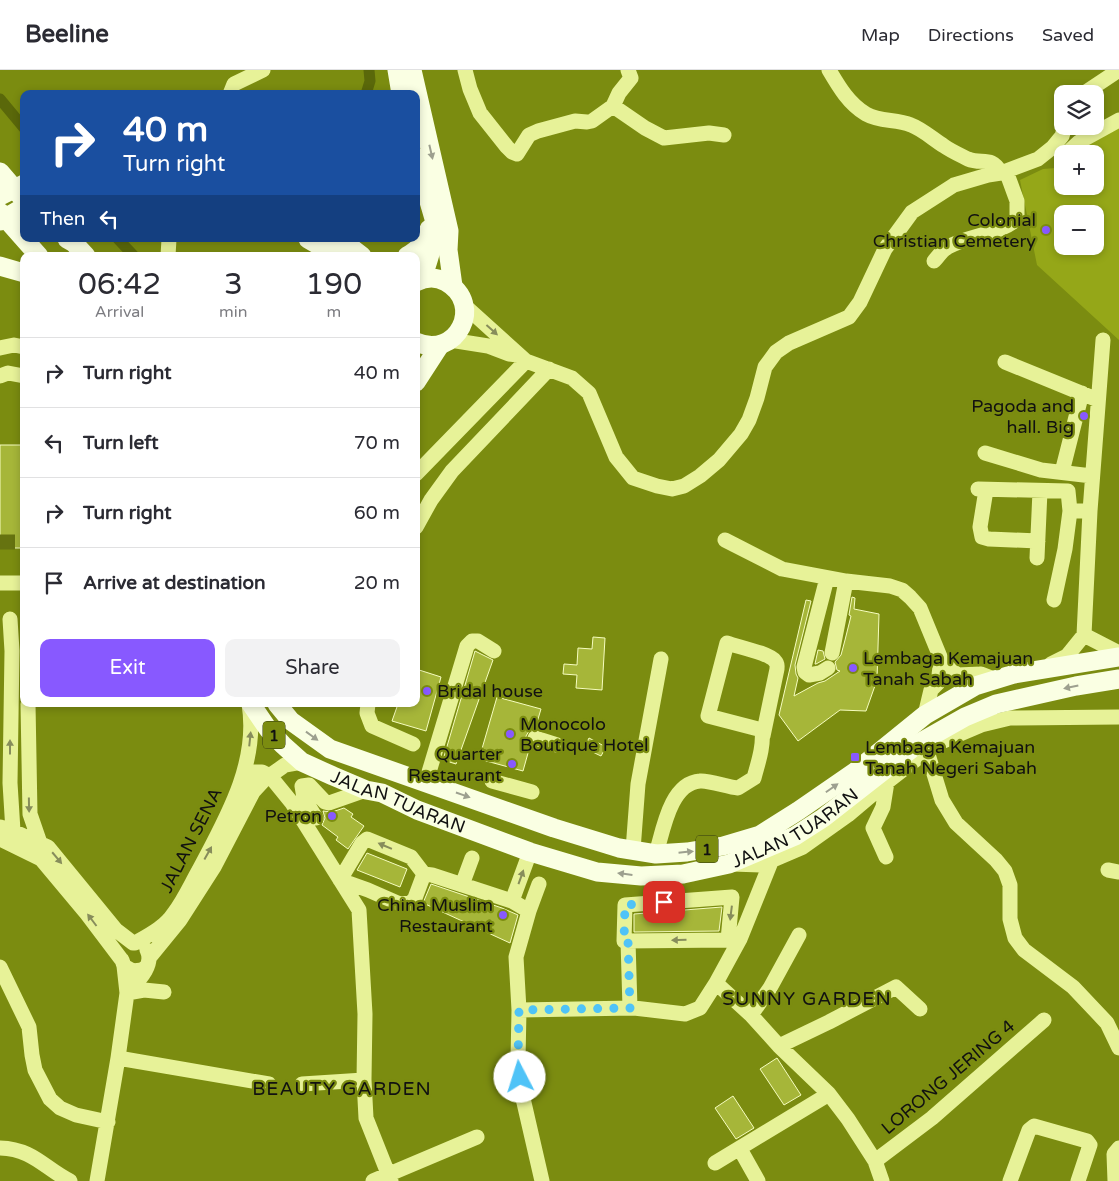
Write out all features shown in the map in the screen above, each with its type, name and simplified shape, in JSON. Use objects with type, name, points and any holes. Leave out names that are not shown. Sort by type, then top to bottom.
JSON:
[{"type":"main road","points":[[397,70],[401,90]]},
{"type":"main road","points":[[412,70],[417,90]]},
{"type":"main road","points":[[420,105],[449,231],[448,250],[453,286]]},
{"type":"main road","points":[[0,172],[20,195]]},
{"type":"main road","points":[[420,172],[435,222],[435,234],[420,275]]},
{"type":"main road","points":[[0,196],[20,186]]},
{"type":"main road","points":[[0,204],[20,230]]},
{"type":"main road","points":[[0,221],[20,208]]},
{"type":"main road","points":[[413,252],[422,246],[426,238],[429,230],[430,208]]},
{"type":"main road","points":[[0,212],[20,235]]},
{"type":"main road","points":[[27,242],[35,252]]},
{"type":"main road","points":[[28,242],[36,252]]},
{"type":"main road","points":[[72,242],[82,252]]},
{"type":"main road","points":[[313,242],[330,252]]},
{"type":"main road","points":[[344,242],[357,252]]},
{"type":"main road","points":[[0,266],[20,272]]},
{"type":"main road","points":[[420,280],[432,278],[453,286],[460,295],[464,305],[465,316],[462,328],[455,337],[435,346],[420,344]]},
{"type":"main road","points":[[420,376],[445,342]]},
{"type":"main road","name":"JALAN TUARAN","points":[[278,707],[290,721],[330,749],[554,828],[619,848],[656,854],[687,852],[723,846],[760,835],[798,812],[856,771],[925,715],[957,695],[994,679],[1119,657]]},
{"type":"main road","name":"JALAN TUARAN","points":[[252,707],[268,730],[302,762],[366,790],[382,793],[417,810],[530,852],[597,872],[641,876],[684,874],[729,864],[795,836],[823,818],[919,743],[950,724],[996,704],[1076,686],[1119,679]]},
{"type":"main road","points":[[957,695],[963,699],[996,704]]},
{"type":"street","points":[[232,90],[234,84],[263,70]]},
{"type":"street","points":[[465,70],[470,89],[480,113],[507,147],[517,154],[529,135],[575,121],[592,121],[613,106],[631,78],[628,70]]},
{"type":"street","points":[[829,70],[844,95],[865,113],[879,120],[893,120],[913,126],[946,148],[971,160],[991,162],[1004,172],[1017,201],[1017,220],[1006,228],[983,233],[946,248],[934,262]]},
{"type":"street","points":[[1094,85],[1119,70]]},
{"type":"street","points":[[613,106],[645,128],[664,138],[709,133],[724,135]]},
{"type":"street","points":[[1075,145],[1119,120]]},
{"type":"street","points":[[445,342],[488,346],[572,378],[589,393],[616,457],[632,478],[672,489],[684,486],[700,476],[719,460],[742,434],[757,398],[765,367],[776,352],[789,343],[849,317],[860,302],[885,249],[912,212],[954,185],[1004,172],[1038,159],[1053,147],[1062,135]]},
{"type":"street","points":[[1038,159],[1054,159]]},
{"type":"street","points":[[464,305],[523,359]]},
{"type":"street","points":[[1042,670],[1068,656],[1084,634],[1092,476],[1102,340]]},
{"type":"street","points":[[0,348],[14,345],[20,346]]},
{"type":"street","points":[[420,470],[523,359]]},
{"type":"street","points":[[1005,362],[1098,400]]},
{"type":"street","points":[[420,519],[430,500],[452,471],[549,370]]},
{"type":"street","points":[[0,376],[8,373],[20,375]]},
{"type":"street","points":[[1062,472],[1082,393]]},
{"type":"street","points":[[985,453],[1041,470],[1092,476]]},
{"type":"street","points":[[1038,541],[982,537],[980,527],[982,489],[1068,491],[1070,512],[1065,549],[1054,600]]},
{"type":"street","points":[[1037,558],[1040,491]]},
{"type":"street","points":[[1070,512],[1090,511]]},
{"type":"street","points":[[725,540],[782,569],[846,581],[890,586],[902,590],[920,608],[941,659],[957,675],[981,674],[994,679]]},
{"type":"street","points":[[827,578],[804,666],[809,675],[820,673],[830,660],[846,581]]},
{"type":"street","points":[[0,582],[20,583]]},
{"type":"street","points":[[11,619],[18,651],[6,829],[16,839],[37,849]]},
{"type":"street","points":[[1084,634],[1119,653]]},
{"type":"street","points":[[426,782],[467,646],[472,641],[478,642],[494,651]]},
{"type":"street","points":[[656,854],[672,801],[691,783],[701,780],[738,788],[754,778],[778,669],[774,660],[727,643],[708,716],[762,730],[763,736]]},
{"type":"street","points":[[633,850],[638,784],[661,659]]},
{"type":"street","points":[[925,715],[931,690],[938,683],[941,659]]},
{"type":"street","points":[[28,707],[30,814],[37,849],[41,859],[87,914],[123,963],[133,971],[142,970],[146,966]]},
{"type":"street","name":"JALAN SENA","points":[[123,963],[122,955],[126,947],[151,934],[174,914],[228,817],[247,760],[251,724],[250,707]]},
{"type":"street","points":[[368,707],[372,726],[413,744]]},
{"type":"street","points":[[729,864],[760,865],[803,847],[848,815],[927,751],[941,742],[982,725],[1010,718],[1119,717]]},
{"type":"street","points":[[535,738],[557,745]]},
{"type":"street","points":[[927,751],[942,800],[956,823],[1006,871],[1010,885],[1010,919],[1015,938],[1024,950],[1073,987],[1106,1023],[1119,1048]]},
{"type":"street","name":"JALAN SENA","points":[[127,993],[180,920],[214,867],[253,792],[284,765],[302,762]]},
{"type":"street","points":[[234,800],[247,777],[253,772],[262,772],[270,776],[292,802],[359,910],[366,1118],[390,1178]]},
{"type":"street","points":[[492,781],[532,792]]},
{"type":"street","points":[[886,857],[873,828],[882,807],[887,782]]},
{"type":"street","points":[[0,804],[7,796],[10,783]]},
{"type":"street","points":[[316,818],[304,798],[302,786],[309,785],[329,803],[366,790]]},
{"type":"street","points":[[0,839],[37,849],[48,847],[116,930],[134,943],[147,949],[146,966],[164,992],[144,990],[127,993]]},
{"type":"street","points":[[340,880],[362,842],[367,839],[410,858],[424,874],[512,901],[530,912]]},
{"type":"street","points":[[512,901],[530,852]]},
{"type":"street","points":[[462,885],[472,858]]},
{"type":"street","points":[[519,1010],[630,1008],[685,1014],[700,1008],[716,983],[734,939],[771,862]]},
{"type":"street","points":[[340,880],[400,904],[411,903],[416,898],[424,874]]},
{"type":"street","points":[[539,884],[516,957],[519,1010],[518,1060],[522,1094],[542,1181]]},
{"type":"street","points":[[732,898],[734,939],[624,941],[625,905],[732,898]]},
{"type":"street","points":[[116,930],[151,934]]},
{"type":"street","points":[[751,1015],[770,988],[799,935]]},
{"type":"street","points":[[628,941],[630,1008]]},
{"type":"street","points":[[97,1181],[108,1122],[127,993],[123,963]]},
{"type":"street","points":[[0,967],[29,1027],[35,1070],[50,1099],[60,1108],[76,1115],[108,1122]]},
{"type":"street","points":[[716,983],[830,1094],[848,1118],[875,1161],[882,1181]]},
{"type":"street","points":[[779,1046],[896,987],[920,1009]]},
{"type":"street","name":"LORONG JERING 4","points":[[875,1161],[932,1118],[1044,1020]]},
{"type":"street","points":[[118,1058],[269,1084]]},
{"type":"street","points":[[302,1084],[364,1080]]},
{"type":"street","points":[[715,1163],[830,1094]]},
{"type":"street","points":[[1010,1181],[1029,1130],[1034,1126],[1087,1141],[1090,1145],[1078,1181]]},
{"type":"street","points":[[373,1181],[390,1178],[476,1137]]},
{"type":"street","points":[[0,1148],[19,1151],[36,1158],[70,1181]]},
{"type":"street","points":[[1115,1181],[1114,1154],[1119,1148]]},
{"type":"street","points":[[740,1149],[758,1181]]},
{"type":"green space","name":"Colonial Christian Cemetery","points":[[1119,128],[1119,340],[1037,265],[1020,180],[1043,169],[1054,168],[1054,195],[1104,195],[1104,145],[1087,145]]},
{"type":"building","points":[[0,445],[20,445],[20,548],[0,548]]},
{"type":"building","name":"Lembaga Kemajuan Tanah Sabah","points":[[852,597],[855,598],[854,609],[879,614],[877,680],[866,711],[840,710],[798,741],[779,715],[806,600],[811,601],[795,665],[798,678],[794,696],[825,681],[840,671],[837,670],[835,662],[841,655],[845,640],[851,616],[849,615]]},
{"type":"building","points":[[593,637],[605,638],[602,690],[576,688],[577,675],[563,674],[564,664],[577,665],[578,648],[592,649]]},
{"type":"building","points":[[818,650],[823,651],[825,659],[815,664]]},
{"type":"building","points":[[475,651],[493,660],[456,764],[443,760]]},
{"type":"building","name":"Bridal house","points":[[420,670],[441,677],[426,731],[392,721],[397,707],[420,707]]},
{"type":"building","name":"Monocolo Boutique Hotel","points":[[497,697],[541,709],[535,729],[529,731],[526,736],[530,746],[523,771],[479,759]]},
{"type":"building","points":[[589,738],[606,747],[601,756],[584,748]]},
{"type":"building","points":[[344,808],[353,814],[351,817],[364,826],[348,849],[336,840],[338,837],[322,825],[325,818],[323,811],[332,812]]},
{"type":"building","points":[[367,853],[407,869],[400,887],[357,870]]},
{"type":"building","points":[[431,884],[518,915],[510,943],[423,903]]},
{"type":"building","points":[[722,907],[719,931],[634,932],[634,914]]},
{"type":"building","points":[[777,1058],[801,1095],[784,1105],[760,1069]]},
{"type":"building","points":[[733,1096],[754,1128],[736,1139],[715,1108]]},
{"type":"waterway","points":[[367,90],[370,81],[369,70]]},
{"type":"waterway","points":[[0,99],[20,123]]},
{"type":"waterway","points":[[121,242],[130,252]]},
{"type":"tunnel","points":[[0,542],[20,542]]},
{"type":"place","name":"Colonial Christian Cemetery","points":[[1046,230]]},
{"type":"place","name":"Pagoda and hall. Big","points":[[1084,416]]},
{"type":"place","name":"Lembaga Kemajuan Tanah Sabah","points":[[853,668]]},
{"type":"place","name":"Bridal house","points":[[427,691]]},
{"type":"place","name":"Monocolo Boutique Hotel","points":[[510,734]]},
{"type":"place","name":"Lembaga Kemajuan Tanah Negeri Sabah","points":[[855,757]]},
{"type":"place","name":"Quarter Restaurant","points":[[512,764]]},
{"type":"place","name":"Petron","points":[[332,816]]},
{"type":"place","name":"China Muslim Restaurant","points":[[503,915]]},
{"type":"district","name":"SUNNY GARDEN","points":[[807,998]]},
{"type":"district","name":"BEAUTY GARDEN","points":[[342,1088]]},
{"type":"route","points":[[520,1077],[518,1060],[519,1010],[630,1008],[628,941],[624,941],[625,905],[664,902]]}]
